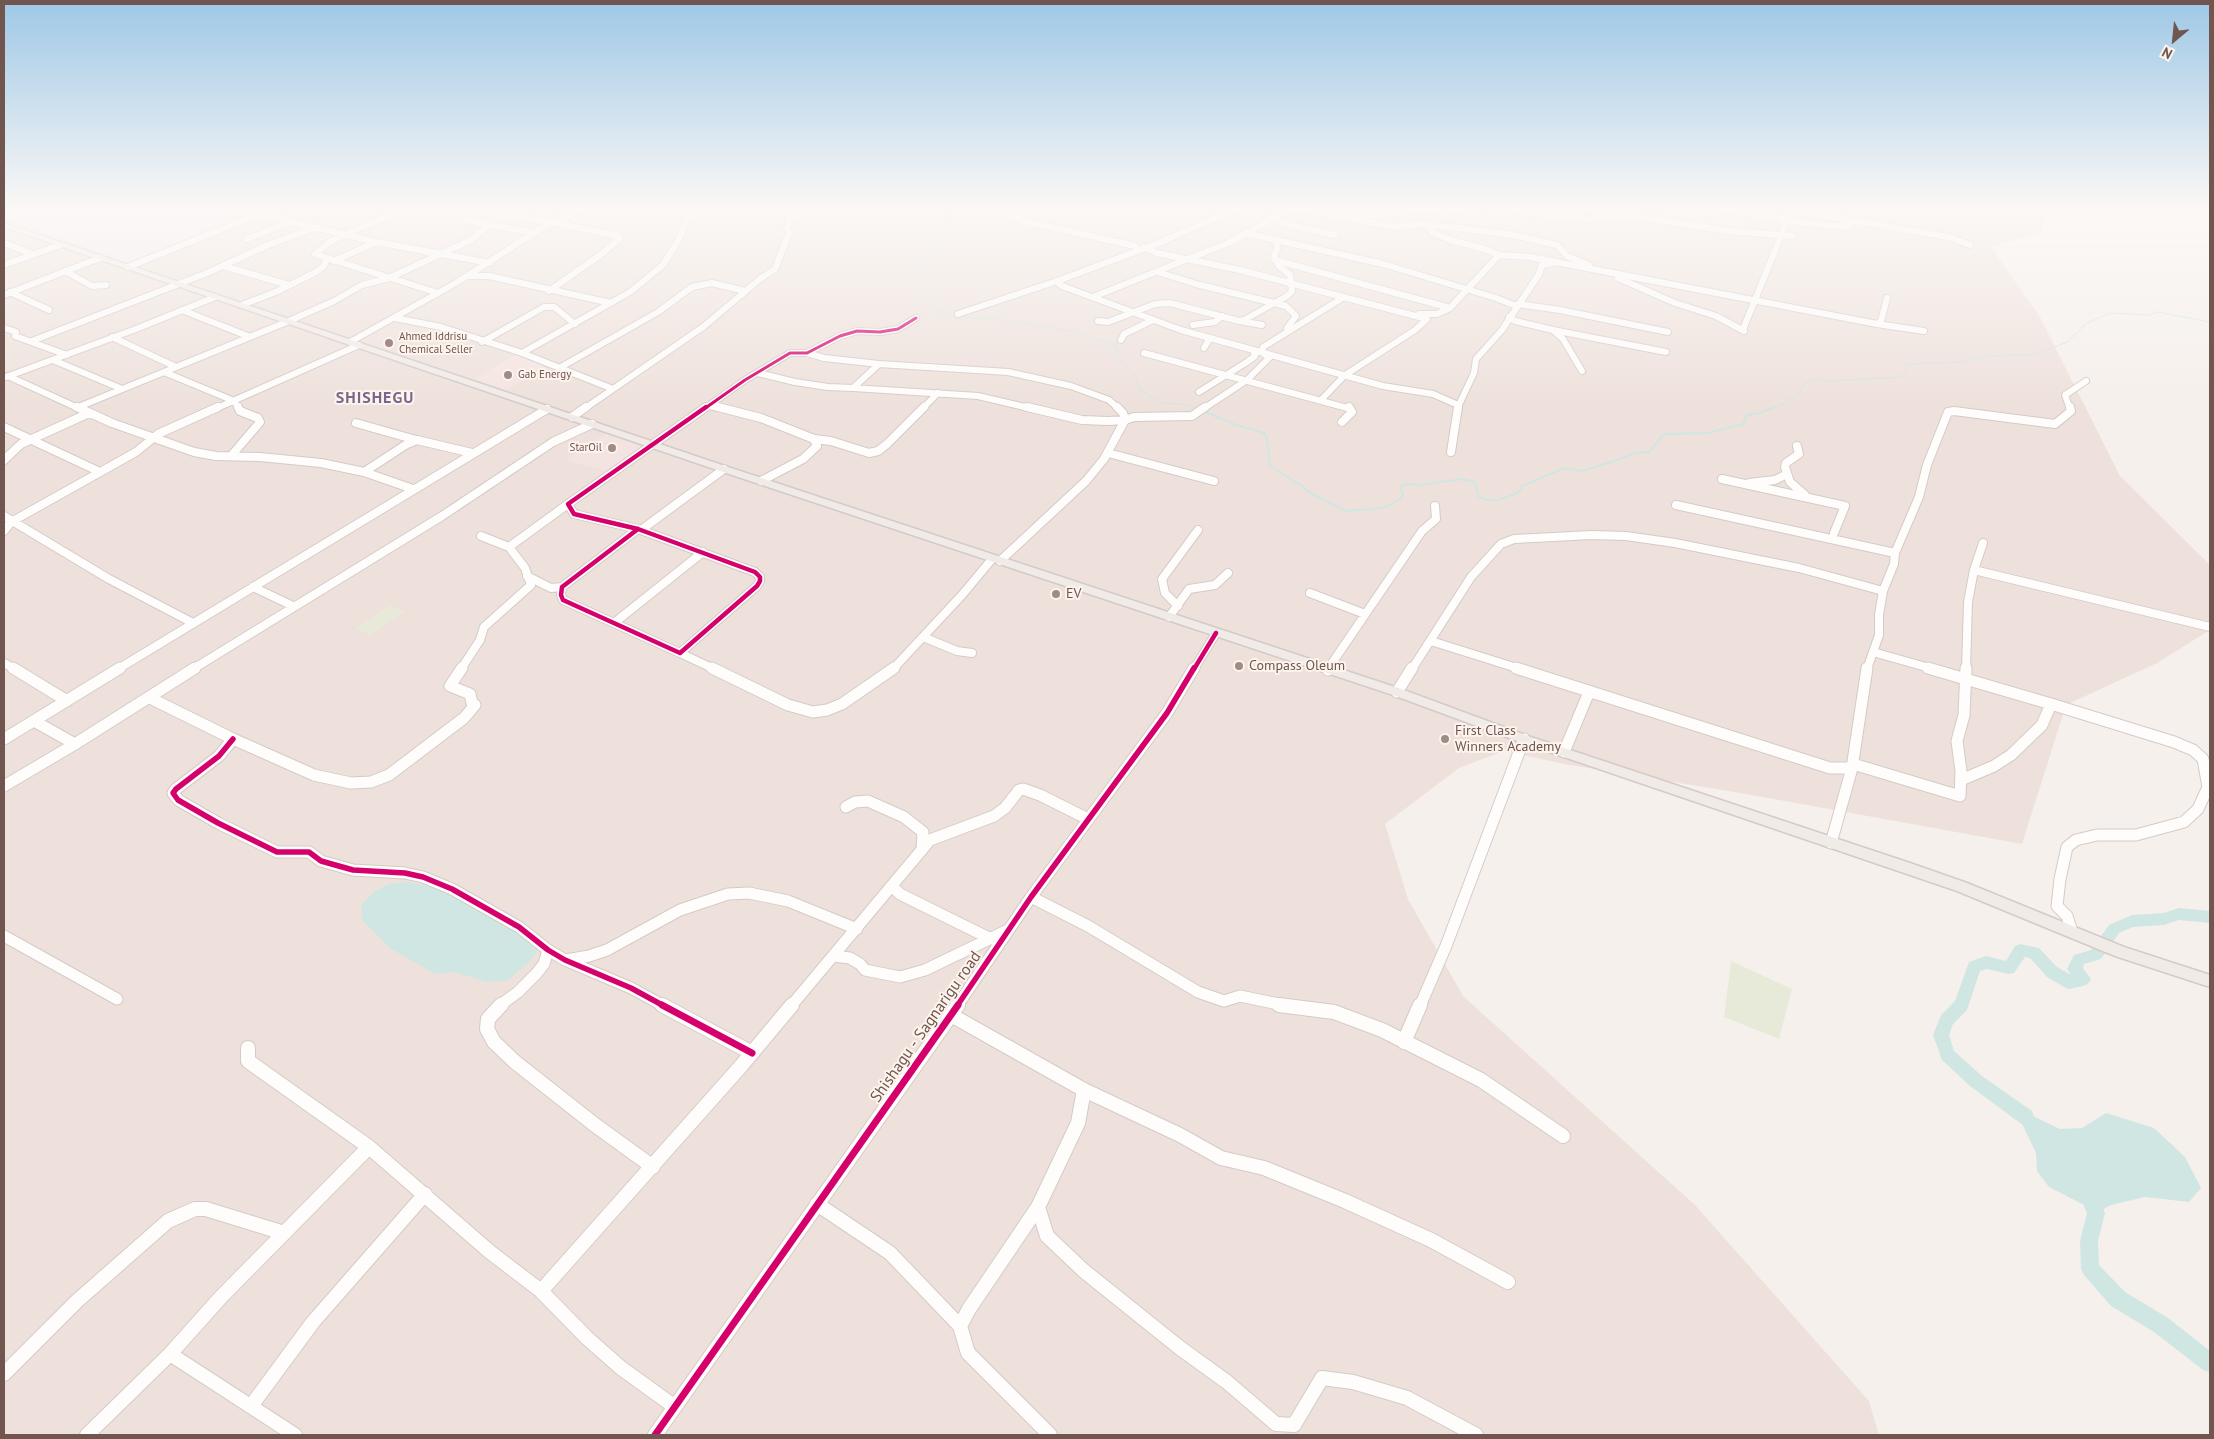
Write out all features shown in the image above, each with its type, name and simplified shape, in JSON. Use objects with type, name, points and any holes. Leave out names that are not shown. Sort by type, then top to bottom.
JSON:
[{"type":"main road","points":[[145,273],[724,469],[1397,692],[1524,739],[1962,888],[2120,952],[2210,981]]},
{"type":"street","points":[[10,292],[59,273]]},
{"type":"street","points":[[69,273],[92,286],[106,285]]},
{"type":"street","points":[[32,341],[206,273]]},
{"type":"street","points":[[246,273],[288,286]]},
{"type":"street","points":[[242,305],[288,286],[311,273]]},
{"type":"street","points":[[375,273],[438,293]]},
{"type":"street","points":[[76,408],[289,321],[334,301],[362,285],[400,273]]},
{"type":"street","points":[[4,531],[8,519],[136,452],[153,437],[234,401],[355,343],[471,273]]},
{"type":"street","points":[[549,291],[574,273]]},
{"type":"street","points":[[522,354],[611,303],[654,273]]},
{"type":"street","points":[[572,417],[723,312],[770,273]]},
{"type":"street","points":[[958,314],[1078,273]]},
{"type":"street","points":[[1093,297],[1155,273]]},
{"type":"street","points":[[1162,273],[1196,284],[1286,306],[1296,316],[1288,326],[1287,332]]},
{"type":"street","points":[[1247,273],[1418,314],[1437,314],[1450,308],[1482,273]]},
{"type":"street","points":[[1239,321],[1249,318],[1292,291],[1288,273]]},
{"type":"street","points":[[1323,273],[1450,308]]},
{"type":"street","points":[[1413,273],[1517,305],[1566,311],[1668,332]]},
{"type":"street","points":[[1451,452],[1458,405],[1474,373],[1476,359],[1502,330],[1539,273]]},
{"type":"street","points":[[1608,273],[1675,303],[1716,316],[1744,329],[1766,273]]},
{"type":"street","points":[[1609,273],[1877,324],[1924,331]]},
{"type":"street","points":[[466,276],[481,275],[611,303]]},
{"type":"street","points":[[1060,280],[1059,284],[1062,286],[1153,320],[1210,338],[1402,390],[1433,394],[1458,405]]},
{"type":"street","points":[[562,367],[658,312],[692,287],[712,283],[746,291]]},
{"type":"street","points":[[6,284],[10,292],[49,310]]},
{"type":"street","points":[[6,377],[215,297]]},
{"type":"street","points":[[1260,352],[1263,347],[1344,297]]},
{"type":"street","points":[[1877,324],[1881,321],[1887,298]]},
{"type":"street","points":[[1098,321],[1108,322],[1155,304],[1170,303],[1262,325]]},
{"type":"street","points":[[482,342],[544,307],[554,307],[575,324]]},
{"type":"street","points":[[182,310],[250,337]]},
{"type":"street","points":[[1131,312],[1135,318],[1135,328]]},
{"type":"street","points":[[1322,399],[1345,375],[1414,330],[1426,319],[1418,314]]},
{"type":"street","points":[[1193,324],[1215,322],[1222,316]]},
{"type":"street","points":[[1509,317],[1515,321],[1553,330],[1666,352]]},
{"type":"street","points":[[395,318],[441,328],[562,367],[613,389]]},
{"type":"street","points":[[807,353],[848,333],[869,330],[888,331],[908,324],[916,318]]},
{"type":"street","points":[[1121,340],[1124,334],[1153,320]]},
{"type":"street","points":[[4,328],[16,332],[15,336],[67,354]]},
{"type":"street","points":[[1553,330],[1563,339],[1582,371]]},
{"type":"street","points":[[112,337],[176,367]]},
{"type":"street","points":[[1204,348],[1210,338]]},
{"type":"street","points":[[758,373],[795,382],[828,387],[978,396],[1070,418],[1125,420],[1134,417],[1192,416],[1203,411],[1247,380],[1269,358],[1260,352],[1254,353],[1255,356],[1247,362],[1199,392]]},
{"type":"street","points":[[509,547],[744,380],[788,354],[807,353],[824,358],[879,364],[1008,372],[1051,381],[1109,400],[1123,412],[1125,420],[1108,453],[1086,480],[996,560],[892,670],[842,704],[827,710],[813,712],[788,706],[680,653],[563,600],[561,595],[562,587]]},
{"type":"street","points":[[1144,353],[1202,368],[1224,376],[1247,380],[1351,408],[1352,412],[1342,422]]},
{"type":"street","points":[[53,360],[122,390]]},
{"type":"street","points":[[853,388],[879,364]]},
{"type":"street","points":[[164,372],[234,401],[240,411],[258,418],[260,422],[231,456]]},
{"type":"street","points":[[6,377],[112,423],[194,452],[216,456],[321,463],[364,472],[413,489]]},
{"type":"street","points":[[1831,843],[1852,766],[1866,672],[1879,636],[1879,615],[1883,591],[1894,564],[1895,553],[1916,506],[1927,465],[1948,412],[2020,418],[2054,424],[2071,411],[2066,394],[2086,381]]},
{"type":"street","points":[[708,406],[761,418],[814,439],[831,441],[869,453],[875,452],[887,444],[938,394]]},
{"type":"street","points":[[4,740],[193,623],[547,409]]},
{"type":"street","points":[[4,460],[14,450],[30,440],[89,413]]},
{"type":"street","points":[[356,423],[472,453]]},
{"type":"street","points":[[4,786],[150,698],[293,606],[442,516],[547,446],[592,424]]},
{"type":"street","points":[[4,427],[100,472]]},
{"type":"street","points":[[760,481],[785,470],[803,459],[817,446],[814,439]]},
{"type":"street","points":[[364,472],[407,444],[417,440]]},
{"type":"street","points":[[1797,446],[1798,454],[1786,463],[1785,467],[1792,485],[1810,497]]},
{"type":"street","points":[[1108,453],[1214,481]]},
{"type":"street","points":[[527,576],[551,588],[562,587],[724,469]]},
{"type":"street","points":[[1743,484],[1775,480],[1788,474]]},
{"type":"street","points":[[1722,479],[1845,506],[1834,533]]},
{"type":"street","points":[[568,504],[568,507],[574,514]]},
{"type":"street","points":[[1676,505],[1895,553]]},
{"type":"street","points":[[1328,670],[1417,538],[1436,519],[1435,506]]},
{"type":"street","points":[[552,515],[574,514],[640,530],[755,572],[760,580],[680,653]]},
{"type":"street","points":[[8,519],[109,579],[193,623]]},
{"type":"street","points":[[1178,606],[1165,594],[1162,579],[1198,530]]},
{"type":"street","points":[[1834,533],[1846,541]]},
{"type":"street","points":[[1824,536],[1834,533]]},
{"type":"street","points":[[150,698],[233,739],[314,775],[351,783],[371,782],[388,775],[464,718],[475,705],[472,703],[470,694],[450,686],[480,640],[484,627],[531,585],[525,568],[509,547],[481,536]]},
{"type":"street","points":[[1397,692],[1456,599],[1484,561],[1502,544],[1514,539],[1531,537],[1626,536],[1675,543],[1799,568],[1883,591]]},
{"type":"street","points":[[1830,768],[1852,766],[1960,796],[1961,780],[1957,741],[1964,715],[1968,655],[1968,602],[1974,570],[1983,543]]},
{"type":"street","points":[[614,623],[703,552]]},
{"type":"street","points":[[1974,570],[2210,628]]},
{"type":"street","points":[[1169,617],[1191,588],[1216,585],[1228,573]]},
{"type":"street","points":[[253,587],[293,606]]},
{"type":"street","points":[[1310,593],[1365,614]]},
{"type":"street","name":"Shishagu - Sagnarigu road","points":[[655,1435],[951,1015],[1031,897],[1167,713],[1216,633]]},
{"type":"street","points":[[923,637],[957,651],[972,652]]},
{"type":"street","points":[[1431,641],[1830,768],[1848,781]]},
{"type":"street","points":[[1873,652],[2146,732],[2193,750],[2203,759],[2208,787],[2200,804],[2184,822],[2162,830],[2136,835],[2097,835],[2076,840],[2067,847],[2060,879],[2057,906],[2067,916],[2072,932]]},
{"type":"street","points":[[4,663],[67,700]]},
{"type":"street","points":[[1564,752],[1589,692]]},
{"type":"street","points":[[1961,780],[1994,766],[2011,755],[2042,725],[2052,704]]},
{"type":"street","points":[[34,721],[75,744]]},
{"type":"street","points":[[233,739],[218,756],[176,788],[173,793],[178,800],[218,823],[277,852],[309,852],[321,861],[352,870],[405,873],[438,883],[485,906],[565,960],[631,988],[752,1053]]},
{"type":"street","points":[[1404,1042],[1446,946],[1524,739]]},
{"type":"street","points":[[541,1291],[653,1167],[752,1053],[934,838],[994,816],[1005,808],[1019,790],[1023,788],[1088,819]]},
{"type":"street","points":[[846,807],[855,802],[868,801],[904,817],[923,832],[922,850]]},
{"type":"street","points":[[893,887],[900,894],[991,938]]},
{"type":"street","points":[[565,960],[589,956],[607,950],[680,910],[728,894],[749,893],[788,901],[857,929]]},
{"type":"street","points":[[1031,897],[1088,926],[1198,992],[1224,1001],[1240,996],[1275,1004],[1334,1012],[1382,1030],[1481,1080],[1563,1136]]},
{"type":"street","points":[[834,956],[850,958],[860,964],[864,970],[900,977],[925,970],[1009,930]]},
{"type":"street","points":[[4,936],[117,999]]},
{"type":"street","points":[[548,950],[544,964],[536,974],[518,992],[495,1009],[488,1018],[487,1029],[494,1042],[587,1119],[653,1167]]},
{"type":"street","points":[[951,1015],[1084,1090],[1180,1134],[1221,1158],[1264,1168],[1344,1201],[1431,1240],[1508,1282]]},
{"type":"street","points":[[248,1048],[248,1061],[370,1147],[490,1252],[541,1291],[587,1338],[621,1368],[675,1406]]},
{"type":"street","points":[[960,1326],[969,1309],[1038,1207],[1078,1123],[1084,1090]]},
{"type":"street","points":[[87,1435],[170,1354],[215,1303],[370,1147]]},
{"type":"street","points":[[251,1406],[313,1322],[425,1194]]},
{"type":"street","points":[[817,1204],[890,1253],[960,1326],[968,1353],[1050,1435]]},
{"type":"street","points":[[1038,1207],[1047,1236],[1084,1271],[1180,1348],[1226,1382],[1276,1424],[1294,1425],[1322,1378],[1353,1382],[1407,1398],[1476,1435]]},
{"type":"street","points":[[4,1374],[77,1300],[168,1221],[195,1210],[206,1209],[284,1233]]},
{"type":"street","points":[[170,1354],[295,1435]]},
{"type":"shaded area","points":[[4,273],[2009,273],[2040,317],[2120,476],[2210,565],[2210,630],[2157,663],[2066,705],[2022,844],[1746,794],[1564,764],[1504,751],[1459,768],[1385,824],[1408,899],[1463,996],[1695,1205],[1869,1401],[1879,1435],[4,1435]]},
{"type":"shaded area","points":[[515,355],[547,366],[506,390],[474,379]]},
{"type":"shaded area","points":[[610,431],[649,444],[611,472],[565,460]]},
{"type":"shaded area","points":[[408,882],[432,887],[484,911],[534,940],[538,950],[528,963],[508,980],[488,982],[454,972],[436,974],[391,949],[363,921],[361,905],[375,891],[389,884]]},
{"type":"shaded area","points":[[2014,1107],[2060,1129],[2082,1128],[2106,1113],[2154,1128],[2185,1157],[2201,1188],[2189,1202],[2145,1197],[2111,1205],[2096,1213],[2049,1187],[2037,1171],[2036,1153]]},
{"type":"green space","points":[[390,605],[404,612],[370,635],[356,628]]},
{"type":"green space","points":[[1731,961],[1792,989],[1779,1039],[1724,1017]]},
{"type":"waterway","points":[[924,273],[924,290],[931,302],[940,311],[955,318],[995,319],[1070,331],[1117,346],[1117,357],[1136,378],[1139,390],[1163,403],[1182,404],[1197,408],[1195,407]]},
{"type":"waterway","points":[[1771,409],[1789,401],[1799,393],[1805,384],[1815,379],[1830,381],[1901,377],[1907,371],[1904,365],[1909,364],[1961,362],[1990,356],[2033,355],[2067,342],[2087,323],[2111,313],[2149,315],[2158,312],[2210,322]]},
{"type":"waterway","points":[[1203,411],[1236,425],[1264,433],[1267,439],[1270,466],[1301,485],[1310,493],[1347,511],[1381,508],[1390,505],[1401,498],[1403,494],[1400,486],[1405,484],[1420,485],[1462,479],[1475,482],[1479,497],[1487,500],[1499,500],[1517,493],[1523,486],[1564,468],[1582,471],[1621,459],[1633,453],[1649,452],[1664,434],[1707,433],[1743,424],[1747,415],[1760,413],[1774,407]]},
{"type":"waterway","points":[[2026,1117],[1976,1081],[1948,1055],[1941,1035],[1947,1020],[1962,1005],[1974,967],[1986,962],[2009,968],[2016,960],[2020,950],[2034,952],[2052,972],[2069,982],[2083,979],[2075,969],[2079,959],[2096,955],[2114,929],[2132,921],[2164,919],[2179,914],[2210,917]]},
{"type":"waterway","points":[[2090,1199],[2096,1213],[2089,1241],[2090,1269],[2118,1299],[2161,1325],[2210,1363]]},
{"type":"cycle path","points":[[638,529],[562,587],[561,595],[563,600],[571,605],[680,653],[757,586],[760,577],[755,572],[638,529],[574,514],[568,507],[568,504],[779,358],[790,353],[807,353],[840,336],[857,331],[880,332],[898,329],[916,318]]},
{"type":"cycle path","points":[[655,1435],[951,1015],[1031,897],[1167,713],[1216,633]]},
{"type":"cycle path","points":[[233,739],[219,756],[176,789],[173,793],[178,800],[218,823],[277,852],[309,852],[321,861],[353,870],[405,873],[423,877],[452,889],[519,927],[548,950],[565,960],[631,988],[752,1053]]},
{"type":"place","name":"Ahmed Iddrisu Chemical Seller","points":[[389,343]]},
{"type":"place","name":"Gab Energy","points":[[508,375]]},
{"type":"place","name":"StarOil","points":[[612,448]]},
{"type":"place","name":"EV","points":[[1056,594]]},
{"type":"place","name":"Compass Oleum","points":[[1239,666]]},
{"type":"place","name":"First Class Winners Academy","points":[[1445,739]]},
{"type":"district","name":"SHISHEGU","points":[[375,398]]}]
